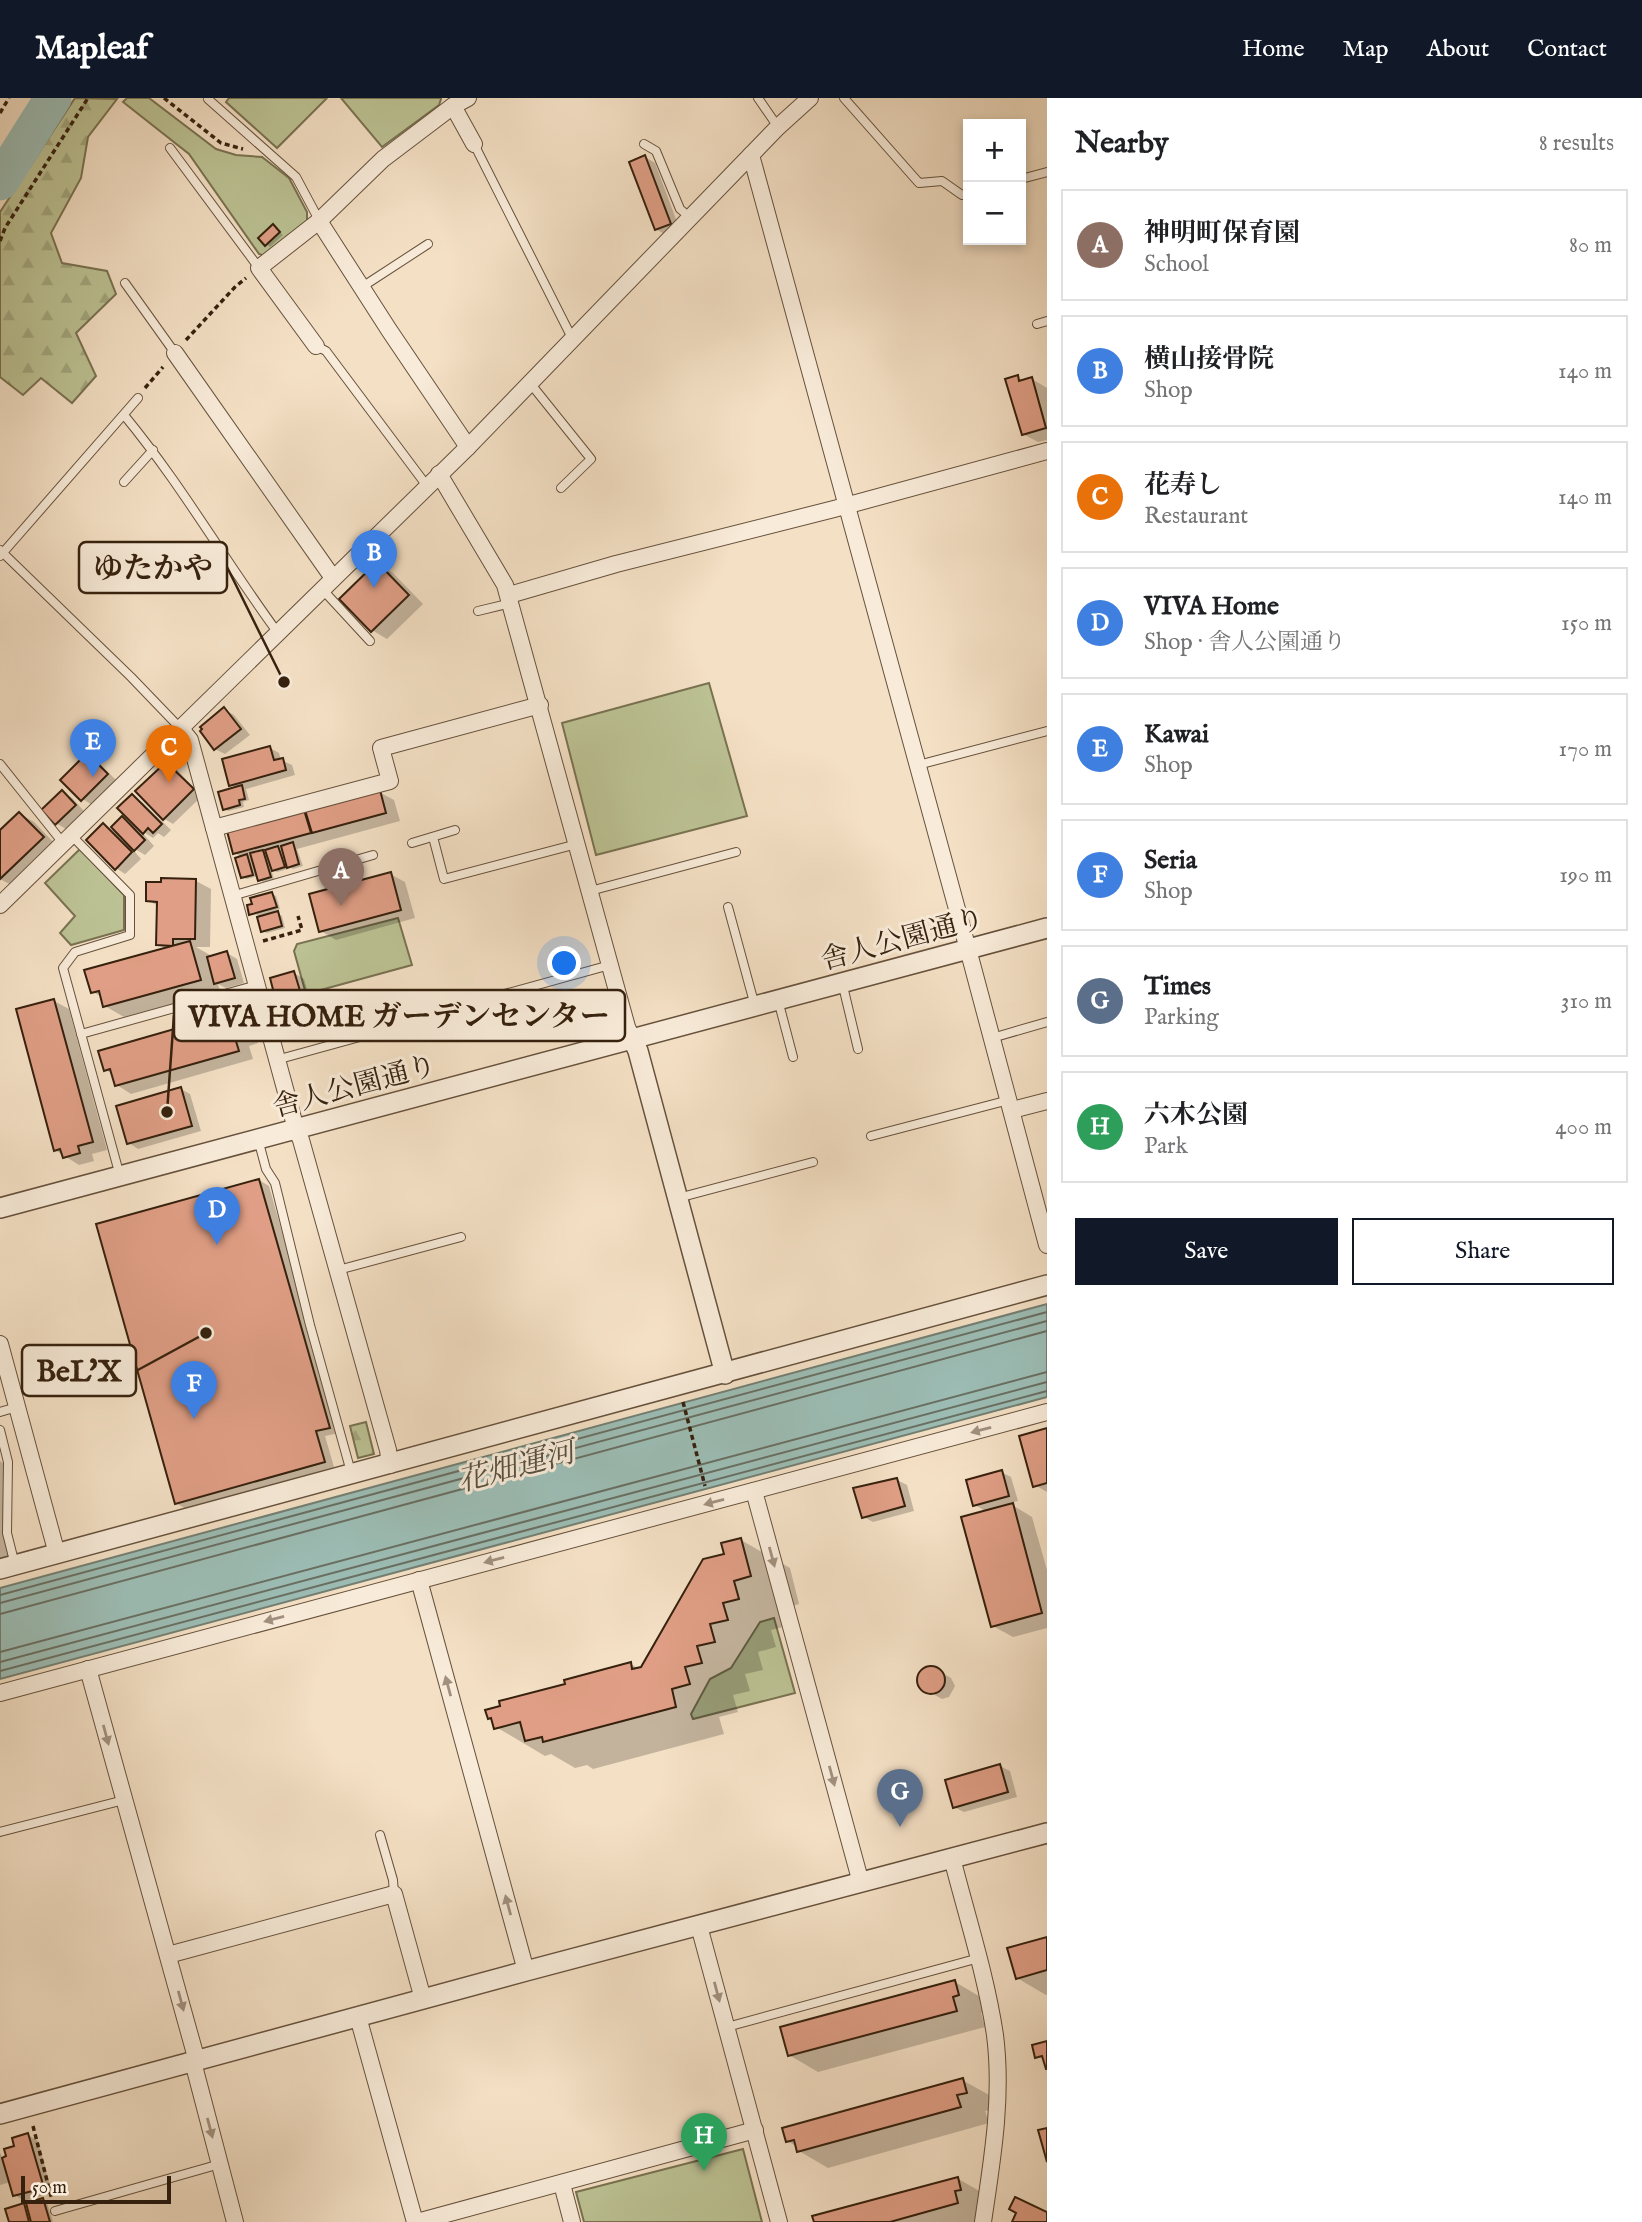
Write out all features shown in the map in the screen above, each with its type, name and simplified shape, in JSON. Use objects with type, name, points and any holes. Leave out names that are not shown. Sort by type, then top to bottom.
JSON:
[{"type":"street","points":[[316,346],[259,268],[319,221],[383,159],[451,102],[468,98]]},
{"type":"street","points":[[2,900],[181,729],[468,447],[778,127],[810,98]]},
{"type":"street","points":[[451,102],[474,144]]},
{"type":"street","points":[[751,155],[1047,1245]]},
{"type":"street","points":[[319,221],[468,447]]},
{"type":"street","points":[[174,353],[327,584]]},
{"type":"street","points":[[510,599],[616,565],[1047,451]]},
{"type":"street","points":[[439,474],[505,585],[510,599],[627,1027],[639,1051],[725,1374]]},
{"type":"street","points":[[214,828],[390,781],[381,748],[540,705]]},
{"type":"street","points":[[181,729],[190,740],[276,1060],[338,1270],[390,1465]]},
{"type":"street","name":"舎人公園通り","points":[[0,1208],[1047,928]]},
{"type":"street","points":[[1011,1105],[1047,1101]]},
{"type":"street","points":[[8,1567],[1047,1285]]},
{"type":"street","points":[[0,1344],[57,1553]]},
{"type":"street","points":[[0,1693],[1047,1412]]},
{"type":"street","points":[[754,1491],[860,1883]]},
{"type":"street","points":[[419,1580],[526,1971]]},
{"type":"street","points":[[88,1669],[168,1955],[235,2222]]},
{"type":"street","points":[[0,2114],[1047,1833]]},
{"type":"street","points":[[953,1858],[979,1958],[995,2038],[998,2117],[982,2222]]},
{"type":"street","points":[[168,1955],[394,1894],[423,2000]]},
{"type":"street","points":[[699,1926],[779,2222]]},
{"type":"street","points":[[358,2017],[416,2222],[755,2130]]},
{"type":"street","points":[[562,2184],[572,2222]]},
{"type":"lane","points":[[209,98],[296,177],[319,221]]},
{"type":"lane","points":[[758,98],[778,127]]},
{"type":"lane","points":[[844,98],[919,183],[942,181],[963,195]]},
{"type":"lane","points":[[474,144],[573,340]]},
{"type":"lane","points":[[644,144],[656,151],[680,209],[691,218]]},
{"type":"lane","points":[[170,148],[259,268]]},
{"type":"lane","points":[[1026,178],[1047,172]]},
{"type":"lane","points":[[362,287],[428,244]]},
{"type":"lane","points":[[125,283],[174,353]]},
{"type":"lane","points":[[1037,324],[1047,321]]},
{"type":"lane","points":[[316,346],[326,351],[426,486]]},
{"type":"lane","points":[[530,383],[591,459],[561,488]]},
{"type":"lane","points":[[138,398],[1,553],[131,677],[181,729]]},
{"type":"lane","points":[[124,415],[192,505],[242,584],[278,634]]},
{"type":"lane","points":[[124,482],[153,450]]},
{"type":"lane","points":[[327,584],[370,641]]},
{"type":"lane","points":[[478,611],[510,599]]},
{"type":"lane","points":[[918,765],[1047,731]]},
{"type":"lane","points":[[0,764],[67,839],[130,895],[130,935],[75,952],[63,968],[120,1175]]},
{"type":"lane","points":[[412,843],[455,830]]},
{"type":"lane","points":[[433,837],[444,879],[577,844]]},
{"type":"lane","points":[[590,891],[736,852]]},
{"type":"lane","points":[[232,896],[373,855]]},
{"type":"lane","points":[[728,907],[755,1006]]},
{"type":"lane","points":[[483,1000],[610,965]]},
{"type":"lane","points":[[842,982],[858,1049]]},
{"type":"lane","points":[[82,1034],[257,985]]},
{"type":"lane","points":[[778,1000],[793,1057]]},
{"type":"lane","points":[[276,1060],[418,1020]]},
{"type":"lane","points":[[992,1038],[1047,1022]]},
{"type":"lane","points":[[872,1136],[1011,1105]]},
{"type":"lane","points":[[258,1139],[266,1169],[275,1183],[310,1325],[352,1475]]},
{"type":"lane","points":[[678,1198],[813,1162]]},
{"type":"lane","points":[[338,1270],[461,1237]]},
{"type":"lane","points":[[0,1412],[17,1407]]},
{"type":"lane","points":[[0,1430],[8,1462],[8,1567]]},
{"type":"lane","points":[[0,1832],[124,1800]]},
{"type":"lane","points":[[380,1835],[393,1880],[394,1894]]},
{"type":"lane","points":[[727,2027],[979,1958]]},
{"type":"lane","points":[[55,2211],[219,2164]]},
{"type":"path","points":[[0,113],[9,98]]},
{"type":"path","points":[[0,240],[88,98]]},
{"type":"path","points":[[164,98],[221,143],[246,149],[254,146],[256,142]]},
{"type":"path","points":[[138,398],[174,353],[235,287],[259,268]]},
{"type":"path","points":[[255,943],[302,930],[298,916]]},
{"type":"path","points":[[683,1401],[708,1495]]},
{"type":"path","points":[[32,2123],[55,2211]]},
{"type":"green space","points":[[75,98],[117,99],[88,137],[81,178],[51,233],[62,263],[107,271],[116,294],[76,333],[96,376],[72,403],[41,378],[23,395],[0,377],[0,212]]},
{"type":"green space","points":[[127,98],[149,98],[216,149],[236,155],[262,157],[289,178],[307,212],[307,221],[265,256],[259,254],[189,154],[123,102]]},
{"type":"green space","points":[[229,98],[327,98],[277,148],[226,102]]},
{"type":"green space","points":[[341,98],[441,99],[439,105],[382,147]]},
{"type":"green space","points":[[709,683],[747,816],[596,855],[562,723]]},
{"type":"green space","points":[[80,849],[124,895],[124,930],[71,945],[60,933],[75,916],[45,883]]},
{"type":"green space","points":[[398,918],[412,965],[306,994],[294,951],[297,944]]},
{"type":"green space","points":[[366,1422],[374,1454],[358,1458],[350,1426]]},
{"type":"green space","points":[[774,1618],[795,1693],[693,1719],[691,1714],[710,1679],[731,1668],[760,1622]]},
{"type":"green space","points":[[743,2149],[762,2222],[584,2222],[576,2192]]},
{"type":"water","name":"花畑運河","points":[[1047,1304],[1047,1397],[0,1679],[0,1588]]},
{"type":"building","points":[[645,155],[671,224],[655,230],[629,162]]},
{"type":"building","points":[[273,224],[280,232],[265,246],[258,238]]},
{"type":"building","points":[[1018,375],[1019,381],[1032,377],[1046,428],[1022,435],[1005,379]]},
{"type":"building","points":[[377,562],[409,595],[371,632],[339,599]]},
{"type":"building","points":[[224,707],[241,729],[214,750],[200,727]]},
{"type":"building","points":[[270,746],[274,760],[283,758],[286,770],[229,786],[222,759]]},
{"type":"building","points":[[87,753],[108,774],[81,801],[60,780]]},
{"type":"building","points":[[166,762],[194,789],[163,820],[135,791]]},
{"type":"building","points":[[242,785],[245,799],[239,800],[240,805],[223,810],[218,792]]},
{"type":"building","points":[[62,790],[76,805],[55,825],[41,810]]},
{"type":"building","points":[[380,790],[386,813],[312,833],[305,810]]},
{"type":"building","points":[[132,794],[162,824],[153,833],[148,828],[143,834],[117,808]]},
{"type":"building","points":[[304,810],[311,833],[233,854],[227,831]]},
{"type":"building","points":[[19,812],[44,837],[0,879],[0,830]]},
{"type":"building","points":[[122,816],[145,840],[134,851],[111,827]]},
{"type":"building","points":[[103,823],[132,852],[115,870],[86,840]]},
{"type":"building","points":[[293,842],[299,864],[287,868],[281,846]]},
{"type":"building","points":[[278,846],[285,867],[272,871],[265,850]]},
{"type":"building","points":[[263,850],[271,877],[258,881],[250,853]]},
{"type":"building","points":[[247,854],[253,875],[241,878],[235,858]]},
{"type":"building","points":[[391,872],[401,910],[319,932],[309,894]]},
{"type":"building","points":[[161,878],[196,879],[195,939],[173,939],[173,946],[156,945],[157,902],[146,901],[146,882],[161,882]]},
{"type":"building","points":[[272,892],[277,907],[249,915],[247,905],[252,904],[250,898]]},
{"type":"building","points":[[278,911],[282,926],[261,932],[257,917]]},
{"type":"building","points":[[190,941],[201,980],[103,1007],[99,991],[91,993],[84,970]]},
{"type":"building","points":[[227,951],[235,978],[214,984],[207,957]]},
{"type":"building","points":[[294,971],[301,994],[276,1001],[270,978]]},
{"type":"building","points":[[54,999],[93,1142],[78,1146],[80,1153],[63,1158],[60,1149],[54,1151],[16,1009]]},
{"type":"building","points":[[237,1011],[244,1035],[235,1038],[239,1051],[115,1086],[110,1069],[104,1071],[98,1051]]},
{"type":"building","points":[[181,1087],[192,1126],[127,1144],[116,1106]]},
{"type":"building","points":[[259,1179],[330,1428],[316,1431],[325,1462],[175,1504],[96,1224]]},
{"type":"building","points":[[1047,1428],[1047,1483],[1033,1487],[1019,1436]]},
{"type":"building","points":[[1002,1470],[1009,1496],[973,1506],[966,1480]]},
{"type":"building","points":[[897,1478],[905,1506],[862,1518],[853,1488]]},
{"type":"building","points":[[1013,1503],[1042,1613],[991,1627],[961,1517]]},
{"type":"building","points":[[741,1538],[751,1576],[734,1581],[739,1599],[723,1603],[728,1620],[710,1624],[715,1642],[697,1646],[702,1663],[685,1667],[690,1684],[672,1689],[676,1707],[543,1742],[542,1737],[525,1741],[520,1722],[494,1729],[485,1710],[500,1706],[499,1701],[565,1684],[564,1680],[631,1662],[632,1669],[641,1667],[703,1559],[724,1554],[721,1543]]},
{"type":"building","points":[[931,1666],[941,1670],[945,1680],[941,1690],[931,1694],[921,1690],[917,1680],[921,1670]]},
{"type":"building","points":[[1000,1764],[1008,1792],[953,1808],[945,1780]]},
{"type":"building","points":[[1047,1937],[1047,1970],[1016,1979],[1007,1948]]},
{"type":"building","points":[[955,1980],[959,1995],[953,1997],[957,2011],[788,2056],[780,2027]]},
{"type":"building","points":[[1047,2041],[1046,2069],[1042,2056],[1035,2058],[1032,2045]]},
{"type":"building","points":[[963,2078],[967,2093],[957,2095],[961,2107],[797,2152],[794,2140],[786,2142],[782,2128]]},
{"type":"building","points":[[1047,2128],[1047,2162],[1038,2130]]},
{"type":"building","points":[[28,2133],[44,2188],[13,2196],[2,2158],[6,2156],[4,2149],[14,2146],[12,2138]]},
{"type":"building","points":[[958,2177],[961,2190],[955,2191],[958,2203],[890,2222],[814,2222],[812,2216]]},
{"type":"building","points":[[1015,2197],[1047,2212],[1047,2222],[1012,2222],[1016,2213],[1009,2209]]},
{"type":"building","points":[[43,2198],[50,2222],[31,2222],[26,2203]]},
{"type":"building","points":[[24,2203],[29,2222],[9,2222],[5,2209]]},
{"type":"waterway","points":[[0,182],[53,98]]},
{"type":"place","name":"横山接骨院","points":[[374,588]]},
{"type":"place","name":"ゆたかや","points":[[284,682]]},
{"type":"place","name":"Kawai","points":[[93,777]]},
{"type":"place","name":"花寿し","points":[[169,783]]},
{"type":"place","name":"神明町保育園","points":[[341,906]]},
{"type":"place","name":"VIVA HOME ガーデンセンター","points":[[167,1112]]},
{"type":"place","name":"VIVA Home","points":[[217,1245]]},
{"type":"place","name":"BeL'X","points":[[206,1333]]},
{"type":"place","name":"Seria","points":[[194,1419]]},
{"type":"place","name":"Times","points":[[900,1827]]},
{"type":"place","name":"六木公園","points":[[704,2171]]}]
